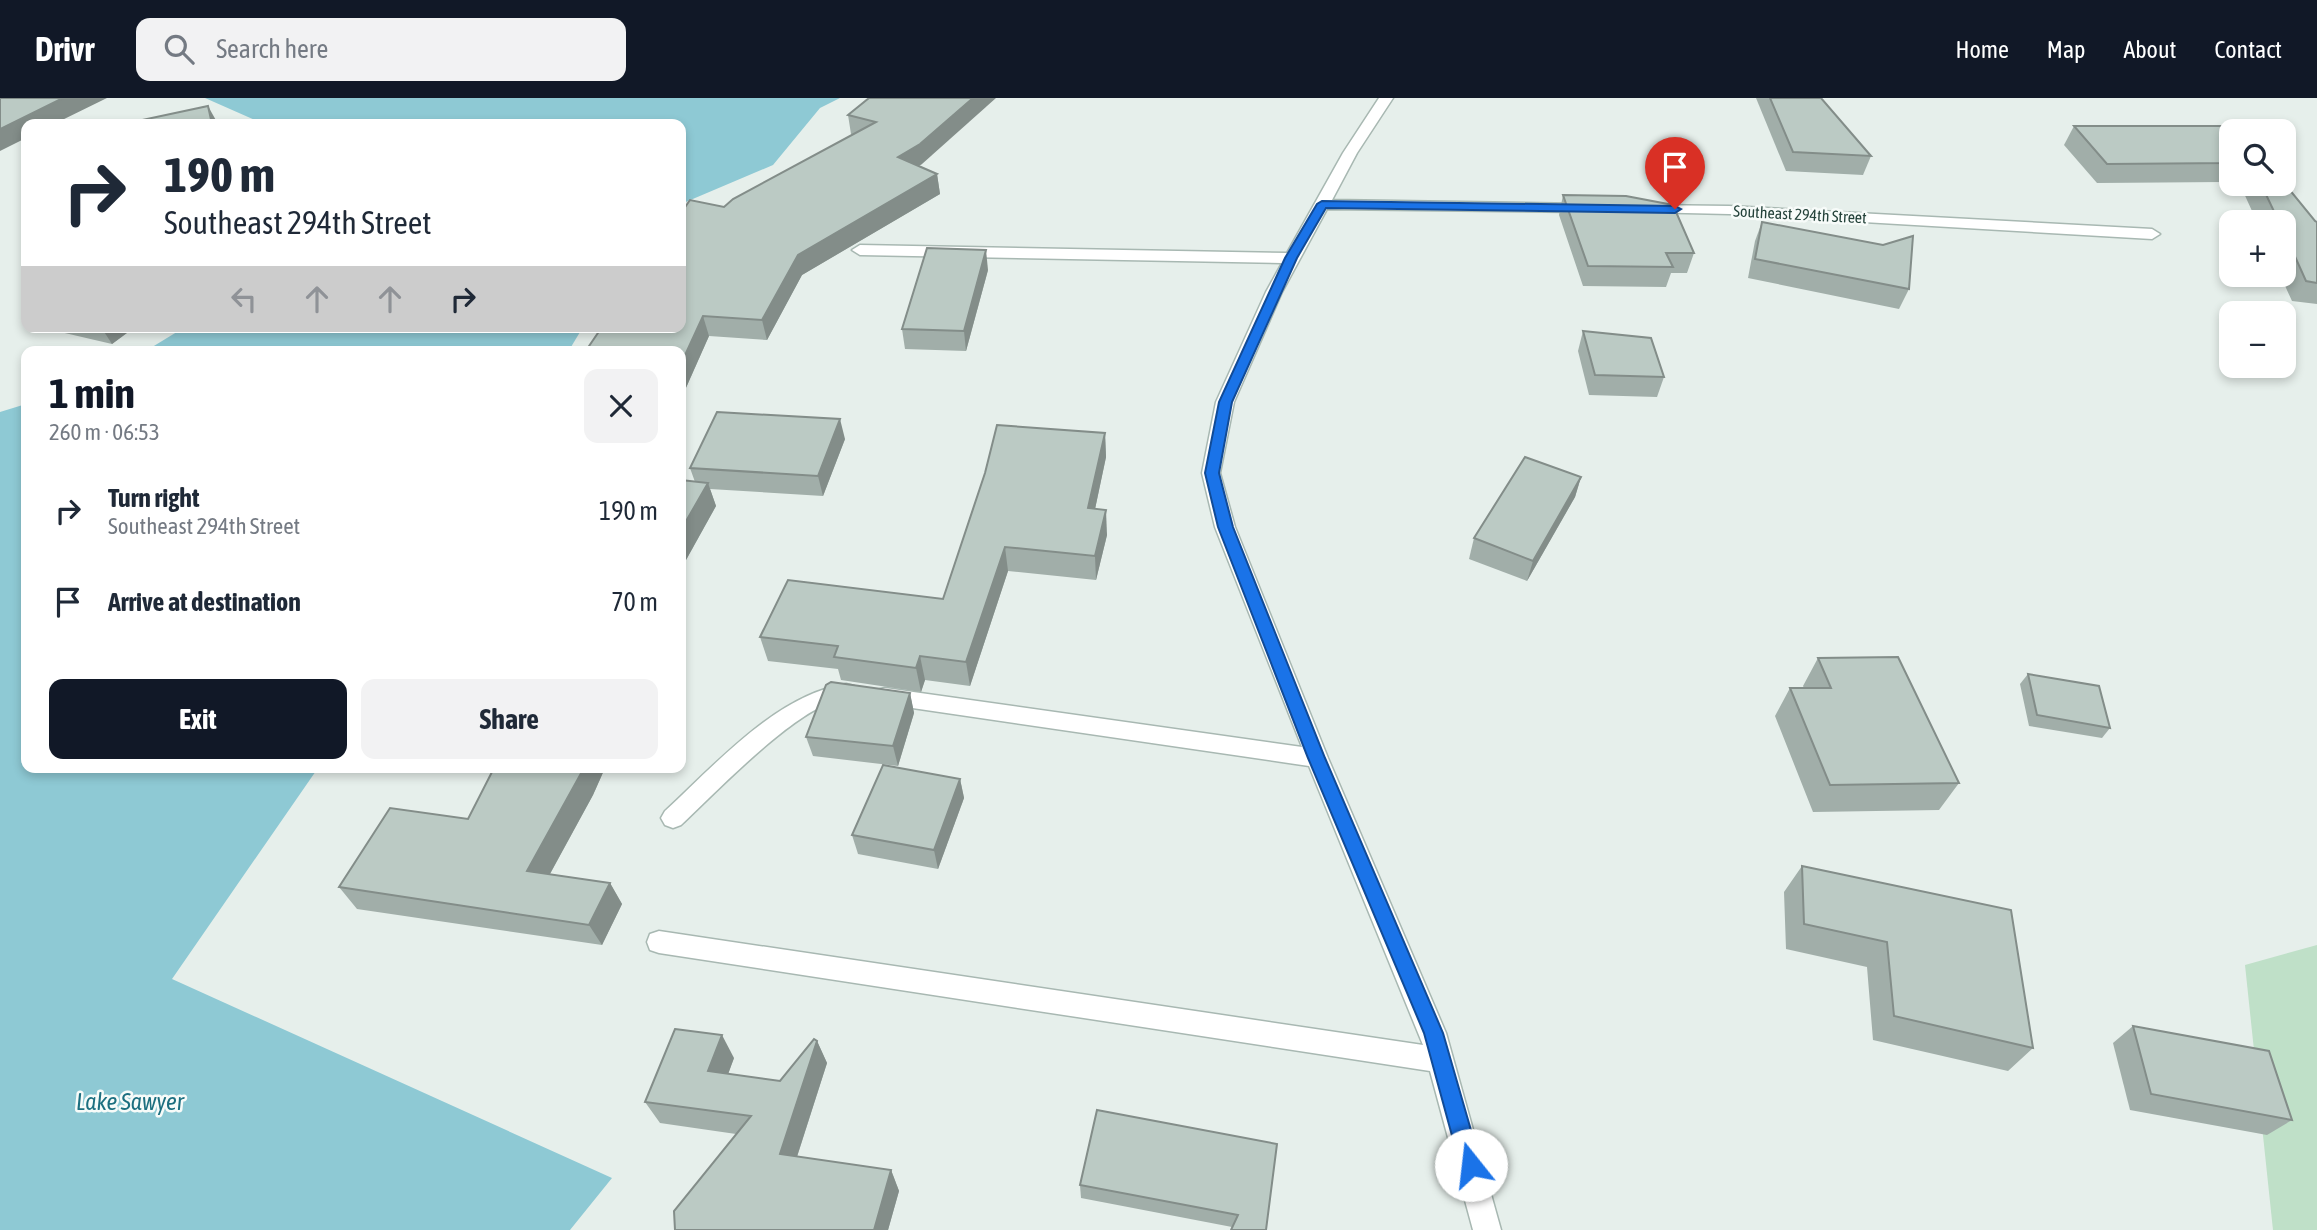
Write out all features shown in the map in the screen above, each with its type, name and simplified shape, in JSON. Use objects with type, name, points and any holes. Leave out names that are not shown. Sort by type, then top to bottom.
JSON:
[{"type":"street","points":[[1386,98],[1350,153],[1291,258],[1225,402],[1212,473],[1225,527],[1317,758],[1421,1002],[1441,1060],[1487,1230]]},
{"type":"street","points":[[1322,204],[1607,208]]},
{"type":"street","name":"Southeast 294th Street","points":[[1634,209],[1729,210],[2152,234]]},
{"type":"street","points":[[860,250],[1291,258]]},
{"type":"street","points":[[673,818],[770,730],[833,691],[933,702],[1317,758]]},
{"type":"street","points":[[659,942],[1441,1060]]},
{"type":"green space","points":[[2317,945],[2317,1230],[2273,1230],[2245,965]]},
{"type":"water","points":[[205,98],[840,98],[820,108],[773,165],[686,202],[686,119],[253,119]]},
{"type":"water","points":[[175,333],[579,333],[572,346],[154,346]]},
{"type":"water","name":"Lake Sawyer","points":[[21,406],[21,773],[315,773],[172,979],[612,1178],[570,1230],[0,1230],[0,412]]},
{"type":"building","points":[[0,98],[63,98],[0,129]]},
{"type":"building","points":[[869,98],[973,98],[920,144],[898,157],[937,174],[798,255],[762,320],[703,316],[686,353],[686,346],[589,346],[598,333],[686,333],[686,206],[690,200],[724,207],[733,199],[876,122],[848,115]]},
{"type":"building","points":[[1770,98],[1821,98],[1871,156],[1793,152]]},
{"type":"building","points":[[208,106],[211,119],[147,119]]},
{"type":"building","points":[[2074,126],[2219,126],[2219,163],[2107,164]]},
{"type":"building","points":[[1563,195],[1626,196],[1673,205],[1694,253],[1666,253],[1673,267],[1588,266]]},
{"type":"building","points":[[2267,196],[2295,196],[2317,222],[2317,283],[2306,281],[2296,259],[2296,210],[2273,210]]},
{"type":"building","points":[[1762,222],[1883,245],[1913,236],[1909,289],[1755,259]]},
{"type":"building","points":[[927,248],[986,250],[964,331],[902,329]]},
{"type":"building","points":[[1583,331],[1651,338],[1664,377],[1595,375]]},
{"type":"building","points":[[717,412],[840,419],[818,476],[690,468]]},
{"type":"building","points":[[997,425],[1105,433],[1088,508],[1106,510],[1095,556],[1005,547],[966,662],[920,656],[916,668],[834,657],[838,646],[760,637],[788,580],[943,599],[985,473]]},
{"type":"building","points":[[1525,457],[1581,477],[1533,561],[1474,538]]},
{"type":"building","points":[[686,481],[708,483],[686,521]]},
{"type":"building","points":[[1898,657],[1959,783],[1830,785],[1790,688],[1831,688],[1818,658]]},
{"type":"building","points":[[2028,674],[2099,686],[2110,728],[2037,715]]},
{"type":"building","points":[[831,682],[910,693],[893,746],[806,737],[826,685]]},
{"type":"building","points":[[883,765],[960,779],[934,850],[852,835]]},
{"type":"building","points":[[491,773],[581,773],[527,871],[610,883],[589,925],[339,887],[390,808],[468,819]]},
{"type":"building","points":[[1802,866],[2011,910],[2033,1048],[1894,1016],[1887,942],[1804,924]]},
{"type":"building","points":[[2133,1026],[2269,1051],[2292,1120],[2151,1094]]},
{"type":"building","points":[[675,1029],[722,1035],[708,1071],[780,1081],[814,1039],[817,1041],[780,1154],[891,1170],[874,1230],[675,1230],[674,1211],[751,1116],[645,1102]]},
{"type":"building","points":[[1097,1110],[1277,1144],[1266,1230],[1231,1230],[1238,1215],[1080,1185]]},
{"type":"route","points":[[1471,1165],[1433,1033],[1317,758],[1225,527],[1212,473],[1217,438],[1225,402],[1263,317],[1291,258],[1322,204],[1675,209]]}]
